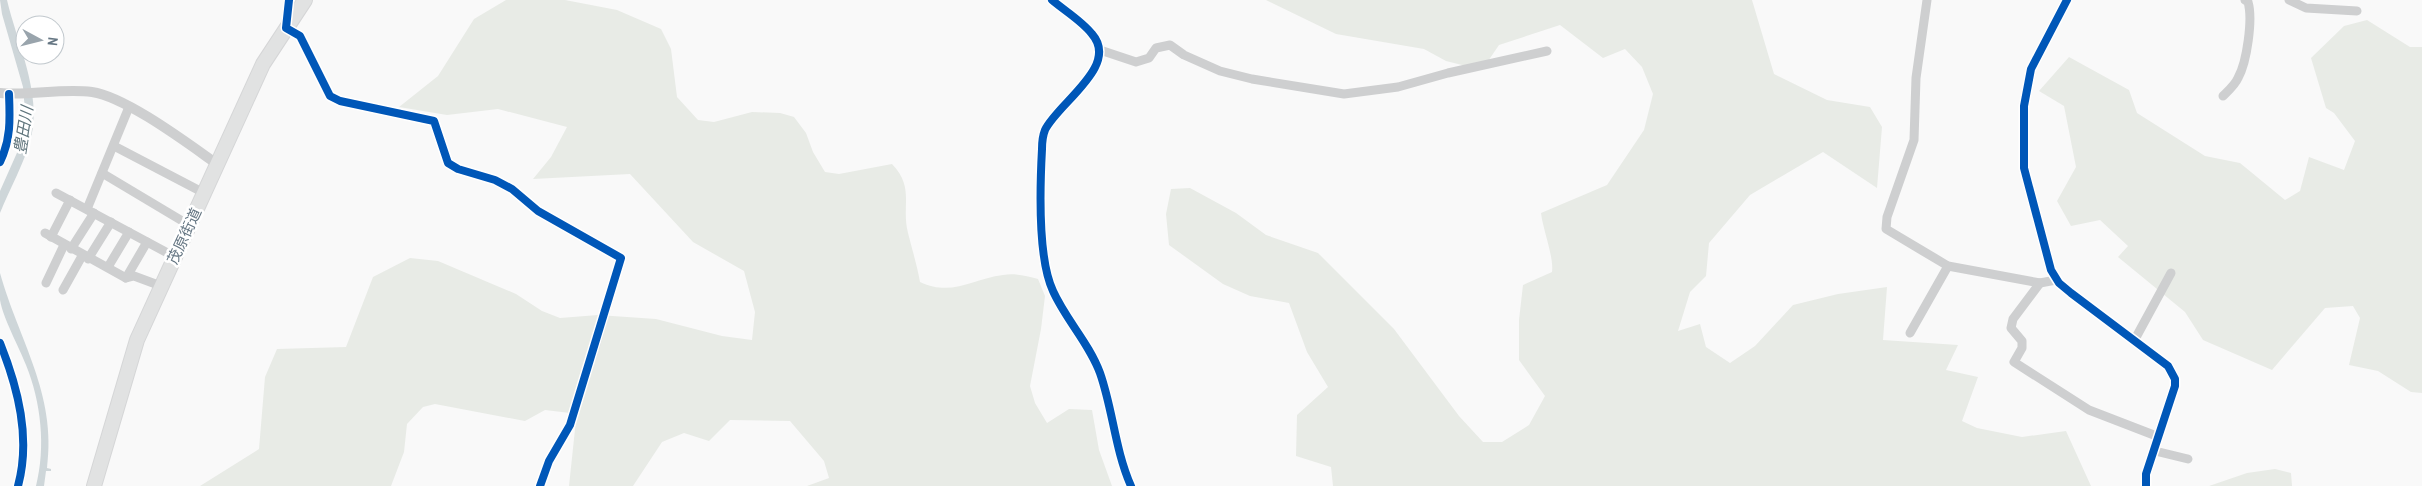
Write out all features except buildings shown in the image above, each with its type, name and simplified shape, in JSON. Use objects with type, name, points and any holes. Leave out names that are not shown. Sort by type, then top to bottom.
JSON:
[{"type":"main road","name":"茂原街道","points":[[94,486],[137,340],[263,64],[305,0]]},
{"type":"street","points":[[289,0],[286,28],[300,36],[330,96],[340,101],[434,121],[448,163],[458,169],[495,180],[512,190],[538,211],[621,258],[595,347]]},
{"type":"street","points":[[1052,0],[1092,33],[1100,50],[1096,68],[1087,81],[1066,101],[1045,131],[1042,147],[1042,245],[1052,291],[1087,347],[1100,373],[1122,466],[1131,486]]},
{"type":"street","points":[[1927,0],[1916,78],[1914,140],[1888,217],[1886,229],[1948,266],[2040,283],[2056,280]]},
{"type":"street","points":[[2062,0],[2067,0],[2031,69],[2024,106],[2023,150],[2027,185],[2050,270],[2056,280],[2168,366],[2174,379],[2175,386],[2160,437],[2146,474],[2146,486]]},
{"type":"street","points":[[2289,0],[2306,8],[2357,11]]},
{"type":"street","points":[[2223,96],[2238,80],[2243,68],[2252,13],[2249,1]]},
{"type":"street","points":[[1100,50],[1136,62],[1149,58],[1156,48],[1170,45],[1184,55],[1220,71],[1278,84],[1344,94],[1398,86],[1547,51]]},
{"type":"street","points":[[5,94],[98,93],[173,133],[217,164]]},
{"type":"street","points":[[46,283],[90,211],[102,173],[129,108]]},
{"type":"street","points":[[114,146],[204,193]]},
{"type":"street","points":[[102,173],[189,225]]},
{"type":"street","points":[[56,192],[175,257]]},
{"type":"street","points":[[70,200],[48,235],[85,258],[126,278],[134,276],[161,286]]},
{"type":"street","points":[[63,290],[111,222]]},
{"type":"street","points":[[108,268],[129,232]]},
{"type":"street","points":[[126,278],[146,242]]},
{"type":"street","points":[[1910,334],[1948,266]]},
{"type":"street","points":[[2134,341],[2170,273]]},
{"type":"street","points":[[2040,283],[2013,319],[2011,328],[2022,341],[2022,348],[2014,362],[2088,410],[2160,437]]},
{"type":"street","points":[[540,486],[549,461],[570,425]]},
{"type":"street","points":[[2155,451],[2188,459]]},
{"type":"shaded area","points":[[506,0],[565,0],[617,10],[661,29],[671,49],[677,97],[698,120],[714,122],[752,112],[780,113],[794,117],[806,133],[813,152],[825,172],[839,174],[892,164],[899,173],[905,189],[906,223],[920,282],[942,288],[962,286],[1007,274],[1038,279],[1045,296],[1030,386],[1035,403],[1047,423],[1069,409],[1092,410],[1099,450],[1112,486],[807,486],[829,478],[824,461],[790,421],[730,420],[709,441],[684,433],[662,442],[633,486],[569,486],[576,420],[570,413],[545,410],[525,421],[435,404],[423,407],[407,424],[404,452],[391,486],[200,486],[259,449],[265,377],[277,349],[346,347],[373,277],[410,258],[438,261],[516,294],[542,311],[560,318],[598,315],[656,319],[722,336],[752,340],[755,312],[744,271],[693,242],[630,174],[533,179],[551,157],[567,127],[498,109],[447,115],[399,107],[438,76],[474,19]]},
{"type":"shaded area","points":[[1266,0],[1752,0],[1774,74],[1827,100],[1870,107],[1882,127],[1877,188],[1823,152],[1750,195],[1709,243],[1706,276],[1690,292],[1678,331],[1700,324],[1706,347],[1730,363],[1755,346],[1793,305],[1838,294],[1887,287],[1883,340],[1958,345],[1946,370],[1978,377],[1962,421],[1977,428],[2022,437],[2066,431],[2091,486],[1333,486],[1331,467],[1296,456],[1297,415],[1328,387],[1307,352],[1289,303],[1250,296],[1223,284],[1169,245],[1166,214],[1171,189],[1190,188],[1236,213],[1266,235],[1318,253],[1394,329],[1459,416],[1483,442],[1502,442],[1529,425],[1545,396],[1519,360],[1519,320],[1523,285],[1552,272],[1541,213],[1607,185],[1644,130],[1653,94],[1642,67],[1625,49],[1603,58],[1560,25],[1499,45],[1482,70],[1446,61],[1424,49],[1336,34]]},
{"type":"shaded area","points":[[2367,20],[2410,47],[2422,47],[2422,393],[2411,392],[2378,371],[2349,365],[2360,318],[2353,306],[2325,308],[2272,370],[2203,340],[2185,312],[2118,257],[2128,246],[2100,220],[2071,226],[2057,201],[2076,167],[2064,106],[2039,91],[2069,57],[2129,90],[2137,113],[2205,156],[2240,163],[2285,200],[2300,191],[2309,157],[2344,170],[2355,141],[2334,113],[2326,108],[2311,58],[2344,26]]},
{"type":"shaded area","points":[[2275,469],[2291,473],[2292,486],[2209,486],[2247,473]]},
{"type":"water","points":[[0,0],[7,0],[15,29],[15,59],[2,14]]},
{"type":"water","name":"豊田川","points":[[17,65],[26,65],[31,86],[34,121],[25,157],[0,213],[0,191],[20,146],[25,111],[23,87]]},
{"type":"water","points":[[0,273],[42,392],[47,416],[49,441],[47,468],[51,469],[51,471],[46,471],[44,486],[36,486],[41,456],[41,440],[35,394],[26,365],[2,307],[0,300]]},
{"type":"tunnel","points":[[570,425],[595,347]]},
{"type":"cycle path","points":[[289,0],[286,28],[300,36],[330,96],[340,101],[434,121],[448,163],[458,169],[495,180],[512,189],[538,211],[621,258],[570,425],[549,461],[540,486]]},
{"type":"cycle path","points":[[1052,0],[1088,29],[1099,46],[1098,59],[1093,71],[1084,84],[1052,119],[1044,132],[1041,222],[1045,261],[1048,277],[1058,302],[1090,352],[1100,373],[1121,458],[1131,486]]},
{"type":"cycle path","points":[[2067,0],[2031,69],[2024,106],[2024,168],[2051,270],[2059,283],[2168,366],[2175,379],[2175,386],[2146,474],[2146,486]]},
{"type":"cycle path","points":[[0,162],[8,137],[9,94]]},
{"type":"cycle path","points":[[0,343],[21,413],[23,450],[18,486]]}]
